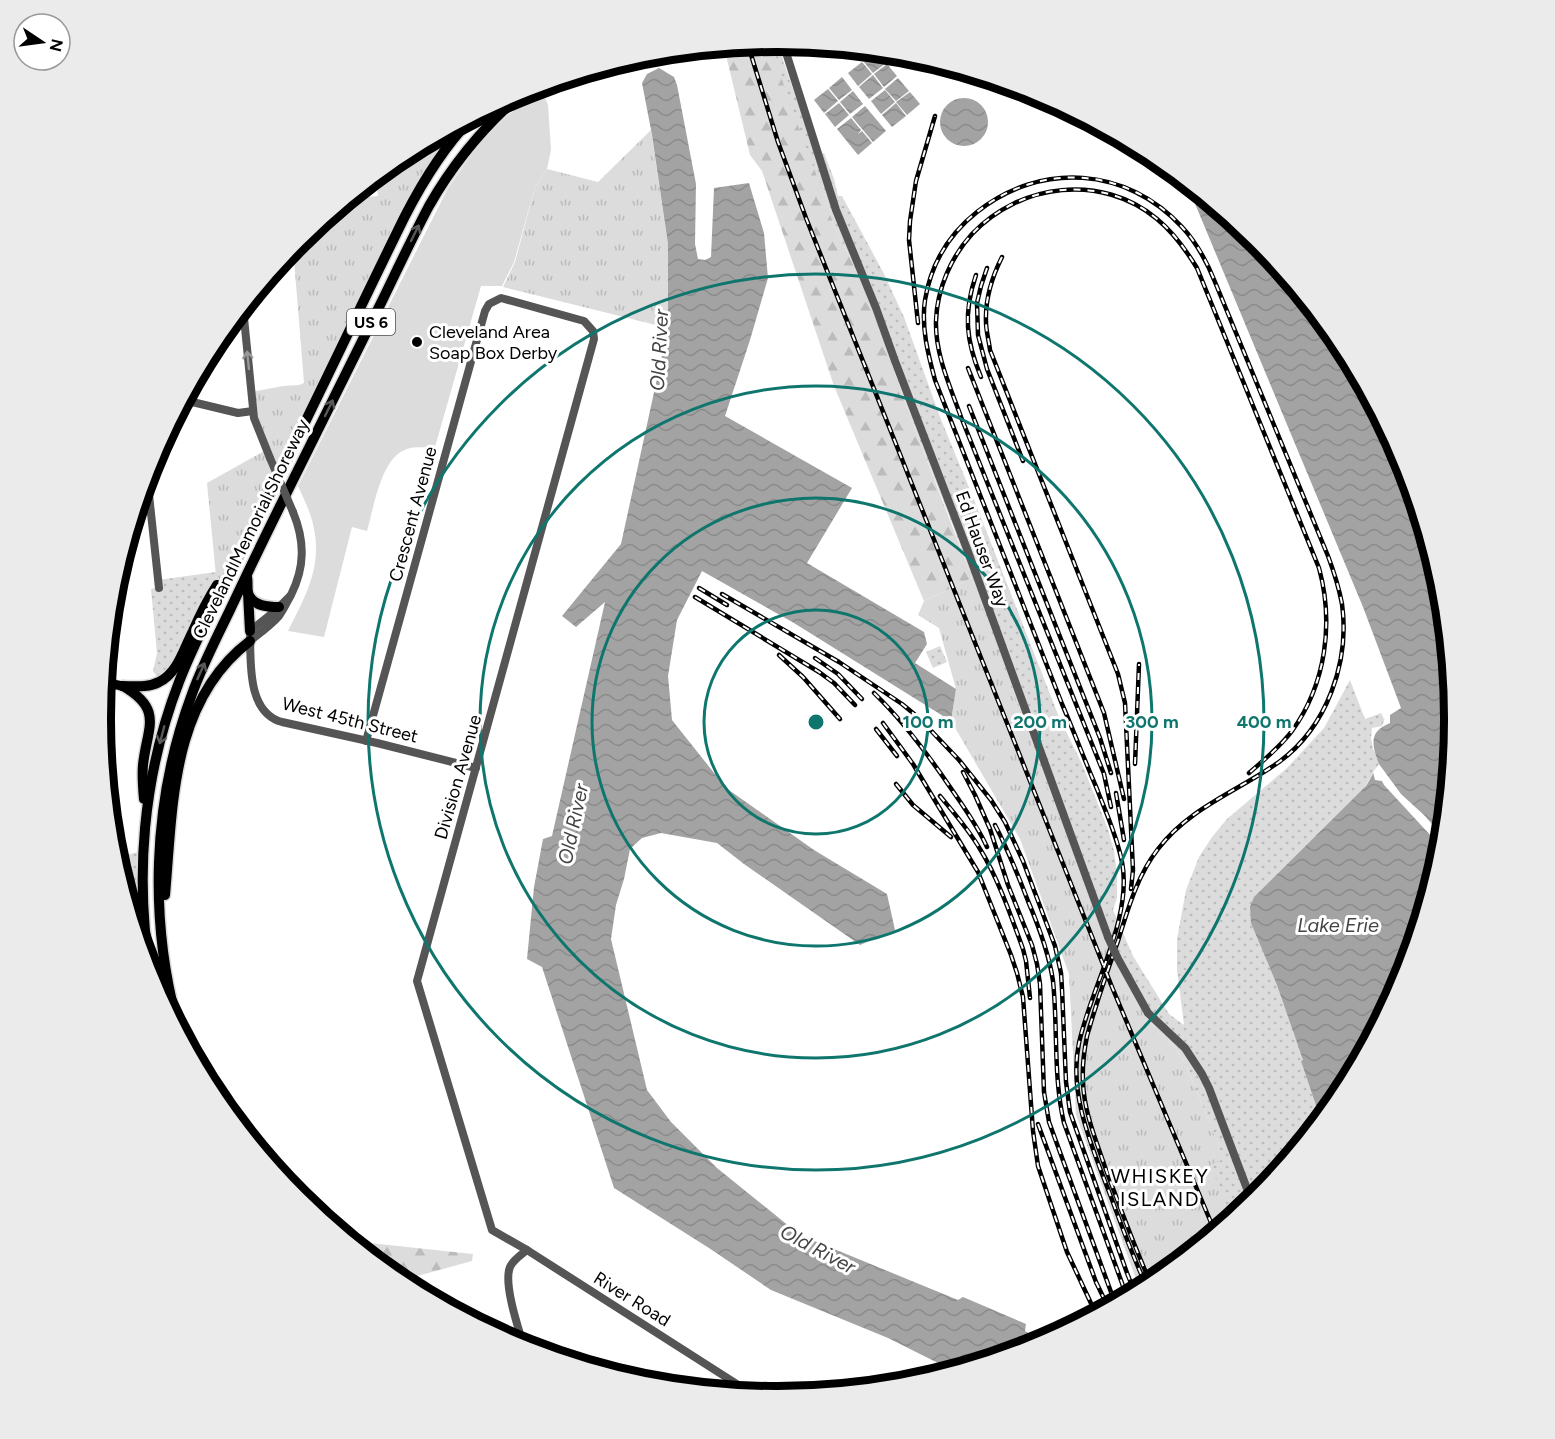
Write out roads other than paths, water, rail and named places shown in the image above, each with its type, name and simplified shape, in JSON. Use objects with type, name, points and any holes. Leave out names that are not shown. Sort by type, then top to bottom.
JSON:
[{"type":"highway","name":"Cleveland Memorial Shoreway","points":[[172,999],[161,934],[160,840],[165,800],[185,713],[202,670],[247,574],[423,217],[450,171],[475,139],[501,112]]},
{"type":"highway","name":"Cleveland Memorial Shoreway","points":[[145,932],[143,899],[148,802],[155,762],[174,695],[189,658],[242,547],[418,192],[459,134]]},
{"type":"highway","points":[[122,686],[150,685],[160,682],[173,671],[209,598],[242,547]]},
{"type":"highway","points":[[161,934],[175,786],[198,703],[228,659],[250,636],[247,574]]},
{"type":"highway","points":[[248,593],[262,606],[279,607]]},
{"type":"highway","points":[[122,686],[140,697],[150,717],[150,731],[142,767],[145,829]]},
{"type":"main road","points":[[112,684],[122,686]]},
{"type":"street","name":"Ed Hauser Way","points":[[786,52],[836,210],[876,308],[967,549],[1108,937],[1148,1013],[1185,1048],[1203,1074],[1248,1192]]},
{"type":"street","name":"Division Avenue","points":[[492,1230],[417,981],[594,339],[593,331],[585,321],[501,298],[496,300]]},
{"type":"street","name":"Crescent Avenue","points":[[366,741],[485,311],[489,304],[496,300]]},
{"type":"street","points":[[244,319],[255,423],[300,529],[302,551],[299,574],[284,610],[278,617],[250,636]]},
{"type":"street","points":[[191,402],[238,413],[253,411]]},
{"type":"street","points":[[149,496],[159,588]]},
{"type":"street","points":[[250,636],[290,596]]},
{"type":"street","name":"West 45th Street","points":[[250,636],[255,694],[260,706],[269,717],[476,768]]},
{"type":"street","name":"River Road","points":[[492,1230],[739,1385]]},
{"type":"street","points":[[521,1336],[508,1279],[510,1267],[527,1250]]},
{"type":"water","points":[[866,58],[886,63],[873,73],[863,61]]},
{"type":"water","points":[[862,62],[872,74],[858,86],[848,73]]},
{"type":"water","points":[[887,64],[897,76],[884,87],[874,74]]},
{"type":"water","name":"Old River","points":[[659,68],[674,77],[677,85],[696,184],[695,244],[698,259],[705,260],[711,257],[714,188],[749,183],[764,233],[768,278],[725,416],[852,488],[807,563],[924,632],[927,644],[915,663],[956,689],[951,721],[794,623],[702,571],[677,620],[668,676],[672,720],[726,788],[814,850],[887,894],[895,930],[860,945],[717,843],[661,833],[642,838],[630,849],[616,905],[611,939],[647,1090],[671,1122],[717,1168],[800,1235],[958,1300],[963,1297],[1026,1324],[1025,1331],[1033,1336],[943,1366],[888,1338],[771,1290],[614,1188],[542,967],[527,959],[534,887],[543,839],[552,836],[605,602],[576,627],[562,616],[621,544],[668,328],[668,244],[642,83],[647,74]]},
{"type":"water","points":[[873,75],[883,88],[869,99],[859,87]]},
{"type":"water","points":[[842,77],[852,90],[839,100],[829,88]]},
{"type":"water","points":[[898,78],[909,91],[896,101],[885,89]]},
{"type":"water","points":[[828,89],[838,101],[824,113],[814,100]]},
{"type":"water","points":[[885,90],[895,102],[881,114],[871,101]]},
{"type":"water","points":[[853,91],[863,104],[850,114],[840,102]]},
{"type":"water","points":[[910,92],[920,104],[907,115],[896,102]]},
{"type":"water","points":[[959,98],[969,98],[981,105],[988,117],[988,127],[981,139],[969,146],[959,146],[944,135],[940,127],[940,117],[951,102]]},
{"type":"water","points":[[839,103],[849,115],[835,127],[825,114]]},
{"type":"water","points":[[896,103],[906,116],[892,127],[882,115]]},
{"type":"water","points":[[865,106],[886,131],[873,142],[852,117]]},
{"type":"water","points":[[851,118],[861,130],[858,134],[862,131],[872,143],[858,155],[837,129]]},
{"type":"water","name":"Lake Erie","points":[[1192,197],[1249,248],[1279,280],[1307,313],[1355,386],[1376,424],[1409,505],[1432,589],[1439,632],[1443,676],[1443,763],[1432,850],[1422,892],[1394,975],[1376,1015],[1355,1053],[1318,1110],[1277,985],[1251,923],[1250,907],[1254,897],[1366,786],[1379,764],[1374,745],[1375,735],[1390,723],[1390,715],[1401,708],[1363,607]]},
{"type":"railway","points":[[751,53],[778,142],[806,218],[1112,987],[1212,1225]]},
{"type":"railway","points":[[918,323],[909,240],[910,221],[916,181],[935,116]]},
{"type":"railway","points":[[1143,1277],[1090,1141],[1077,1082],[1076,1063],[1079,1043],[1122,906],[1124,884],[1120,852],[1108,816],[935,380],[925,330],[925,300],[932,274],[943,251],[958,230],[977,212],[1002,196],[1028,184],[1055,179],[1083,178],[1110,182],[1136,192],[1160,207],[1182,227],[1197,246],[1212,275],[1328,556],[1342,604],[1344,626],[1342,648],[1332,692],[1310,731],[1296,748],[1279,762],[1184,822],[1158,849],[1144,870],[1134,893],[1087,1036],[1083,1076],[1088,1115],[1105,1167],[1147,1275]]},
{"type":"railway","points":[[1111,807],[1104,774],[952,394],[936,333],[937,309],[942,285],[964,243],[991,217],[1013,204],[1037,195],[1062,190],[1087,190],[1112,195],[1135,204],[1157,219],[1184,248],[1197,268],[1319,568],[1324,589],[1326,631],[1324,653],[1313,693],[1292,731],[1249,773]]},
{"type":"railway","points":[[1002,257],[992,280],[988,297],[986,325],[990,350],[1118,674],[1125,703],[1133,870],[1131,889]]},
{"type":"railway","points":[[987,268],[977,303],[978,335],[987,369],[1023,461]]},
{"type":"railway","points":[[976,275],[969,302],[968,327],[972,351],[981,377]]},
{"type":"railway","points":[[968,368],[1104,713],[1124,799]]},
{"type":"railway","points":[[969,406],[1100,738],[1111,773]]},
{"type":"railway","points":[[699,588],[727,605]]},
{"type":"railway","points":[[722,594],[839,662],[902,704],[919,718],[959,760],[991,800],[1005,822],[1023,861],[1055,946],[1061,973],[1066,1082],[1070,1112],[1132,1284]]},
{"type":"railway","points":[[695,597],[819,672],[834,683],[855,705]]},
{"type":"railway","points":[[779,655],[803,677],[840,719]]},
{"type":"railway","points":[[815,658],[838,674],[862,699]]},
{"type":"railway","points":[[1135,764],[1139,664]]},
{"type":"railway","points":[[874,693],[905,726],[933,762],[970,816],[987,847]]},
{"type":"railway","points":[[883,723],[913,764],[978,872],[1011,955],[1023,997],[1033,1131],[1038,1166],[1067,1252],[1093,1307]]},
{"type":"railway","points":[[876,729],[897,756]]},
{"type":"railway","points":[[963,772],[990,829],[1008,885],[1032,945],[1040,984],[1044,1092],[1049,1122],[1112,1296]]},
{"type":"railway","points":[[896,784],[913,805],[951,837]]},
{"type":"railway","points":[[1116,793],[1124,840]]},
{"type":"railway","points":[[940,796],[987,860],[1023,949],[1030,998]]},
{"type":"railway","points":[[995,825],[1017,872],[1046,950],[1053,981],[1058,1088],[1064,1123],[1124,1289]]},
{"type":"railway","points":[[1038,1124],[1105,1300]]},
{"type":"place","name":"Cleveland Area Soap Box Derby","points":[[417,342]]},
{"type":"district","name":"WHISKEY ISLAND","points":[[1160,1188]]}]
